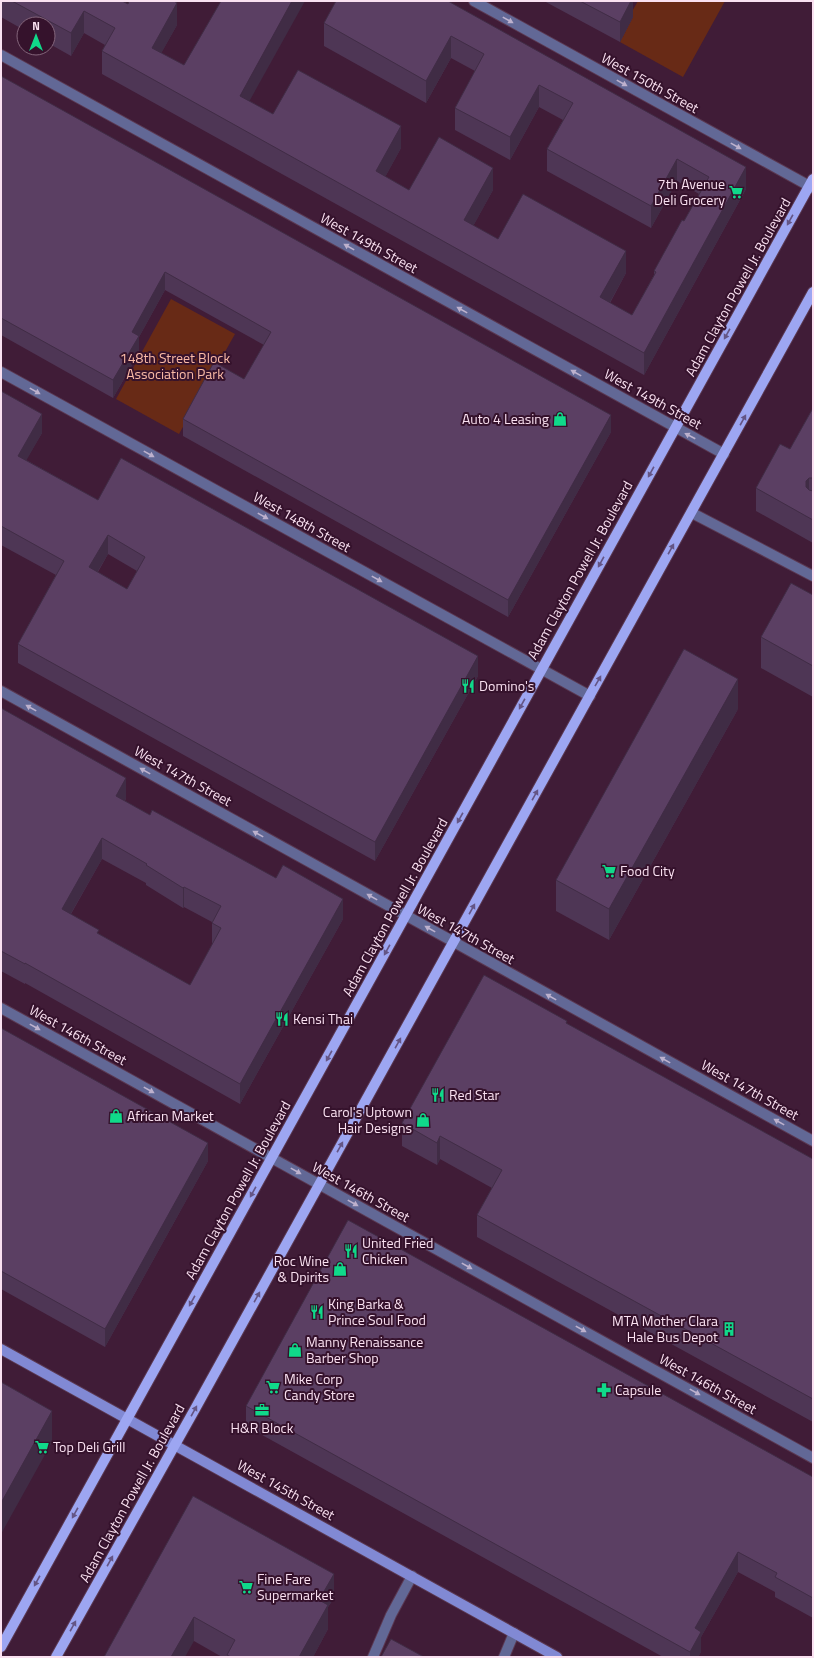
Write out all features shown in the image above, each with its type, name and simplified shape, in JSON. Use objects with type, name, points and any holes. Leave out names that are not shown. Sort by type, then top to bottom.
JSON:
[{"type":"main road","name":"Adam Clayton Powell Jr. Boulevard","points":[[1,1647],[541,670],[812,185]]},
{"type":"main road","name":"Adam Clayton Powell Jr. Boulevard","points":[[56,1657],[692,513],[813,292]]},
{"type":"main road","name":"West 145th Street","points":[[1,1349],[557,1657]]},
{"type":"street","name":"West 150th Street","points":[[474,1],[812,185]]},
{"type":"street","name":"West 149th Street","points":[[1,55],[724,454]]},
{"type":"street","name":"West 148th Street","points":[[1,372],[590,696]]},
{"type":"street","points":[[692,513],[813,576]]},
{"type":"street","name":"West 147th Street","points":[[1,691],[453,943],[813,1141]]},
{"type":"street","name":"West 146th Street","points":[[1,1008],[813,1458]]},
{"type":"street","points":[[373,1657],[391,1615],[412,1576]]},
{"type":"street","points":[[504,1657],[514,1633]]},
{"type":"green space","points":[[638,1],[725,1],[683,77],[620,42],[633,17],[630,15]]},
{"type":"green space","name":"148th Street Block Association Park","points":[[171,299],[235,334],[179,434],[116,399]]},
{"type":"building","points":[[12,1],[122,1],[128,4],[129,1],[174,1],[177,3],[152,48],[184,65],[221,1],[292,1],[240,96],[273,114],[298,70],[401,126],[376,171],[409,190],[439,137],[493,168],[464,220],[498,239],[523,194],[626,251],[600,297],[632,315],[656,272],[654,271],[682,220],[684,221],[709,177],[677,159],[651,206],[547,149],[573,103],[539,85],[510,137],[455,108],[484,54],[451,36],[426,81],[324,23],[336,1],[448,1],[746,167],[644,353],[102,51],[115,28],[84,11],[71,33],[56,25],[56,16],[40,16]]},
{"type":"building","points":[[580,1],[631,1],[620,22]]},
{"type":"building","points":[[1,76],[611,415],[508,600],[183,419],[214,362],[244,379],[271,332],[165,272],[132,332],[139,336],[113,380],[1,318]]},
{"type":"building","points":[[1,391],[42,414],[18,456],[98,500],[121,458],[478,656],[375,842],[18,644],[64,561],[1,526]],"holes":[[[108,535],[145,557],[127,589],[89,567]]]},
{"type":"building","points":[[813,408],[813,478],[809,478],[806,481],[806,487],[813,491],[813,520],[756,488],[780,444],[790,449]]},
{"type":"building","points":[[791,583],[813,595],[813,666],[761,637]]},
{"type":"building","points":[[684,649],[738,679],[609,909],[556,880]]},
{"type":"building","points":[[1,708],[126,778],[116,796],[150,815],[152,810],[276,878],[283,865],[343,899],[240,1084],[1,951]],"holes":[[[102,838],[147,864],[146,865],[183,888],[184,887],[221,906],[212,923],[221,928],[190,985],[97,933],[99,930],[62,909]]]},
{"type":"building","name":"MTA Mother Clara Hale Bus Depot","points":[[484,975],[567,1021],[566,1023],[813,1159],[813,1399],[477,1215],[502,1170],[440,1136],[437,1143],[402,1123]]},
{"type":"building","points":[[1,1028],[208,1143],[105,1329],[1,1271]]},
{"type":"building","points":[[348,1220],[813,1477],[813,1598],[775,1577],[777,1573],[738,1552],[695,1628],[701,1632],[690,1652],[246,1406]]},
{"type":"building","points":[[1,1382],[52,1411],[1,1503]]},
{"type":"building","points":[[193,1496],[334,1574],[319,1600],[328,1605],[299,1657],[231,1657],[227,1655],[235,1640],[194,1617],[171,1657],[104,1657]]},
{"type":"building","points":[[391,1639],[424,1657],[381,1657]]},
{"type":"place","name":"7th Avenue Deli Grocery","points":[[736,192]]},
{"type":"place","name":"Auto 4 Leasing","points":[[560,419]]},
{"type":"place","name":"Domino's","points":[[468,686]]},
{"type":"place","name":"Food City","points":[[609,871]]},
{"type":"place","name":"Kensi Thai","points":[[282,1019]]},
{"type":"place","name":"Red Star","points":[[438,1095]]},
{"type":"place","name":"African Market","points":[[116,1116]]},
{"type":"place","name":"Carol's Uptown Hair Designs","points":[[423,1120]]},
{"type":"place","name":"United Fried Chicken","points":[[351,1251]]},
{"type":"place","name":"Roc Wine & Dpirits","points":[[340,1269]]},
{"type":"place","name":"King Barka & Prince Soul Food","points":[[317,1312]]},
{"type":"place","name":"MTA Mother Clara Hale Bus Depot","points":[[729,1329]]},
{"type":"place","name":"Manny Renaissance Barber Shop","points":[[295,1350]]},
{"type":"place","name":"Mike Corp Candy Store","points":[[273,1387]]},
{"type":"place","name":"Capsule","points":[[604,1390]]},
{"type":"place","name":"H&R Block","points":[[262,1410]]},
{"type":"place","name":"Top Deli Grill","points":[[42,1447]]},
{"type":"place","name":"Fine Fare Supermarket","points":[[246,1587]]}]
